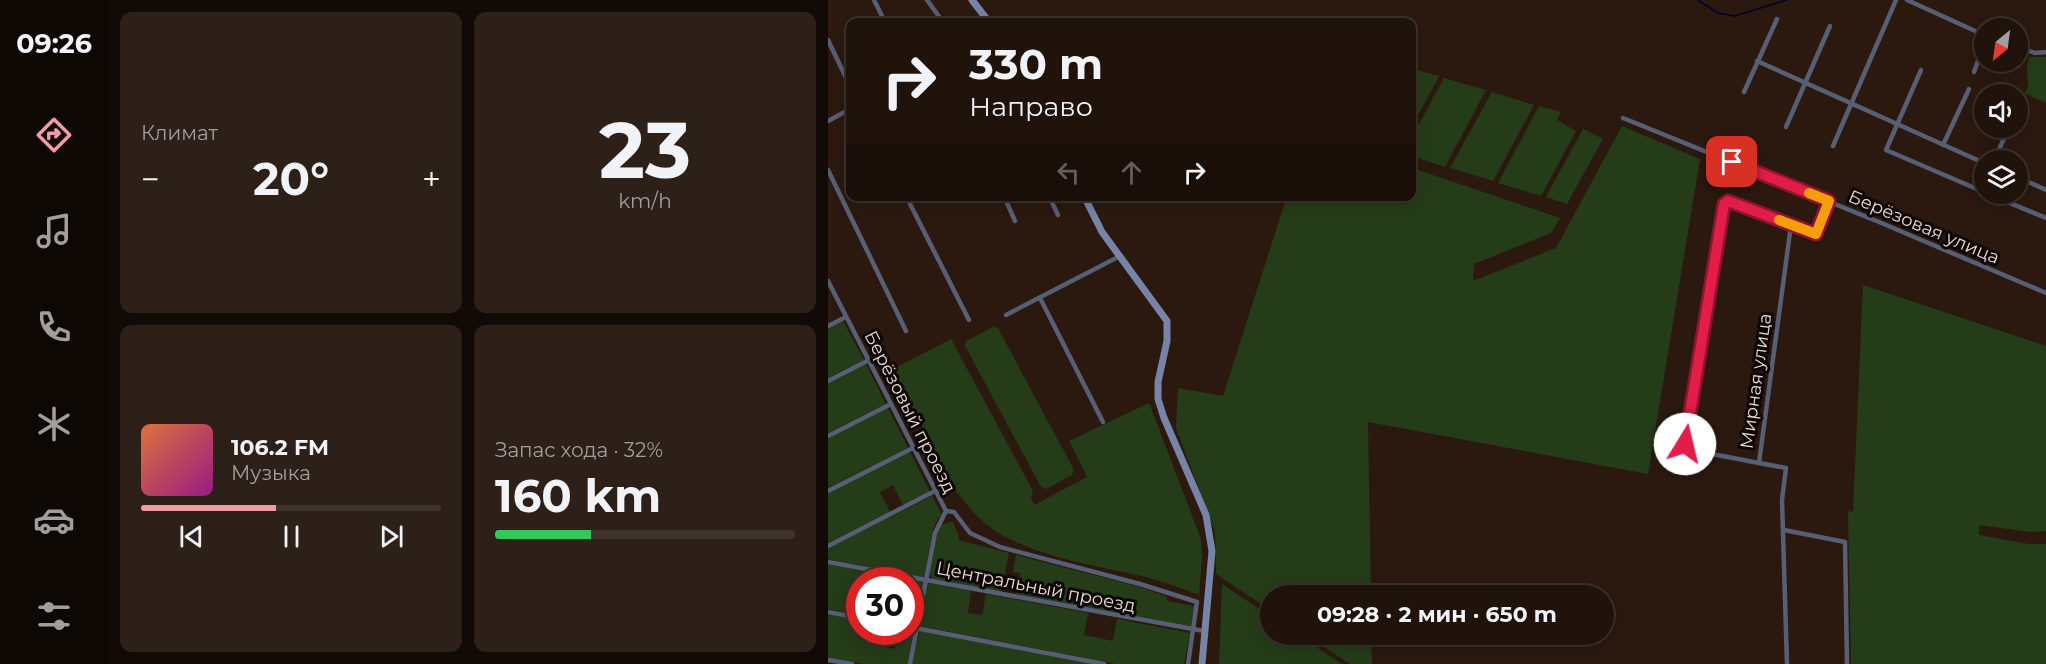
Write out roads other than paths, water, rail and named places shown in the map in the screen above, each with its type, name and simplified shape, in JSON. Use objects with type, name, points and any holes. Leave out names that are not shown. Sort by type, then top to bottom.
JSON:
[{"type":"main road","points":[[972,0],[986,18]]},
{"type":"main road","points":[[1086,201],[1102,232],[1167,321],[1167,341],[1158,382],[1158,399],[1206,515],[1212,551],[1202,664]]},
{"type":"street","points":[[874,0],[883,18]]},
{"type":"street","points":[[927,0],[940,18]]},
{"type":"street","points":[[1833,146],[1896,0]]},
{"type":"street","points":[[1907,0],[1974,30]]},
{"type":"street","points":[[1744,92],[1777,19]]},
{"type":"street","points":[[1786,127],[1830,26]]},
{"type":"street","points":[[828,40],[846,78]]},
{"type":"street","points":[[2028,51],[2035,54],[2046,52]]},
{"type":"street","points":[[1757,61],[1974,159]]},
{"type":"street","points":[[1922,70],[1886,150],[1974,188]]},
{"type":"street","points":[[1943,145],[1969,89]]},
{"type":"street","points":[[828,121],[846,111]]},
{"type":"street","name":"Берёзовая улица","points":[[1623,118],[1829,201],[2046,293]]},
{"type":"street","points":[[828,170],[906,331]]},
{"type":"street","points":[[2028,182],[2046,190]]},
{"type":"street","points":[[909,201],[969,320]]},
{"type":"street","points":[[1006,201],[1015,221]]},
{"type":"street","points":[[1051,201],[1058,215]]},
{"type":"street","points":[[1759,463],[1690,450],[1685,444],[1724,204],[1728,201],[1816,234],[1829,201]]},
{"type":"street","points":[[2012,204],[2046,218]]},
{"type":"street","name":"Мирная улица","points":[[1787,664],[1782,500],[1786,468],[1759,463],[1791,225]]},
{"type":"street","points":[[1006,315],[1120,256]]},
{"type":"street","name":"Берёзовый проезд","points":[[828,281],[946,511],[935,533],[924,591]]},
{"type":"street","points":[[1040,298],[1103,422]]},
{"type":"street","points":[[828,326],[846,317]]},
{"type":"street","points":[[828,381],[868,360]]},
{"type":"street","points":[[828,436],[891,404]]},
{"type":"street","points":[[828,491],[913,448]]},
{"type":"street","points":[[828,546],[935,491]]},
{"type":"street","points":[[946,511],[954,512],[970,533],[1000,547],[1140,584],[1197,602],[1188,664]]},
{"type":"street","points":[[1784,530],[1845,542],[1847,664]]},
{"type":"street","name":"Центральный проезд","points":[[828,561],[1204,631]]},
{"type":"street","points":[[828,612],[846,615]]},
{"type":"street","points":[[924,630],[1104,664]]},
{"type":"street","name":"Берёзовый проезд","points":[[910,664],[914,645]]},
{"type":"street","points":[[828,660],[852,664]]},
{"type":"waterway","points":[[1698,0],[1718,13],[1735,16],[1786,0]]}]
